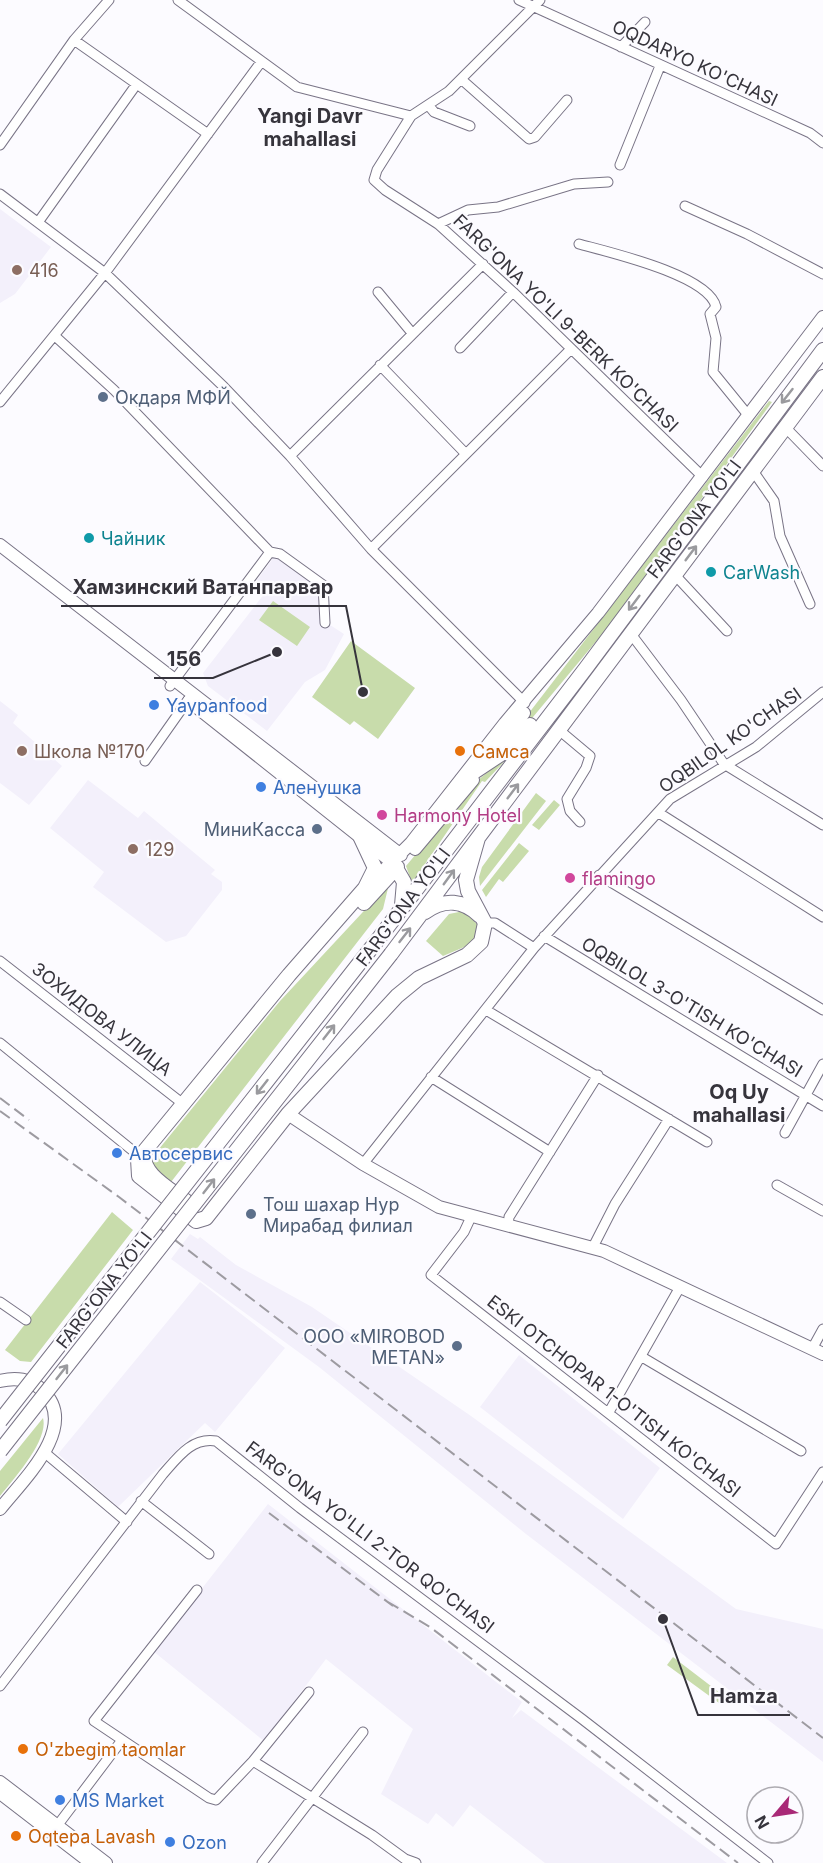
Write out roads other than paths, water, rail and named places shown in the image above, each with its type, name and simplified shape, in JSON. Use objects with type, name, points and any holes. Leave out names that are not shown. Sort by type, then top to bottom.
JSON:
[{"type":"main road","name":"FARG'ONA YO'LI","points":[[397,862],[415,836],[462,780],[505,723],[525,703],[703,477],[823,317]]},
{"type":"main road","name":"FARG'ONA YO'LI","points":[[0,1421],[401,910],[586,668],[823,350]]},
{"type":"main road","name":"FARG'ONA YO'LI","points":[[0,1451],[391,954],[823,377]]},
{"type":"main road","points":[[0,545],[172,683],[188,700],[360,836],[397,862]]},
{"type":"main road","points":[[0,555],[382,839],[397,862],[405,889],[401,910]]},
{"type":"main road","points":[[462,780],[510,747],[549,702],[586,668]]},
{"type":"main road","name":"FARG'ONA YO'LI","points":[[365,888],[438,824],[524,713],[525,703]]},
{"type":"main road","points":[[360,836],[375,868],[365,888],[182,1103],[143,1154],[148,1171],[196,1209],[203,1211],[213,1209],[288,1114],[407,987],[430,971],[478,947],[484,937],[485,923],[468,891],[466,880],[478,838]]},
{"type":"main road","points":[[382,839],[403,841],[415,836]]},
{"type":"main road","points":[[284,984],[294,978],[397,862]]},
{"type":"main road","points":[[420,916],[440,903],[457,902],[475,911],[485,923]]},
{"type":"main road","points":[[288,1114],[363,1164],[429,1203],[471,1217],[593,1247],[818,1352]]},
{"type":"main road","points":[[0,1381],[14,1379],[26,1381],[47,1395],[53,1406],[55,1425],[44,1452],[0,1509]]},
{"type":"main road","points":[[0,1782],[91,1863]]},
{"type":"main road","points":[[0,1793],[106,1863]]},
{"type":"street","points":[[0,145],[74,40],[109,0]]},
{"type":"street","points":[[178,0],[297,87],[411,116],[429,106],[461,79],[537,3]]},
{"type":"street","name":"OQDARYO KO'CHASI","points":[[519,0],[537,3],[660,66],[810,133],[823,143]]},
{"type":"street","points":[[621,46],[645,22]]},
{"type":"street","points":[[74,40],[136,86],[208,134]]},
{"type":"street","points":[[0,402],[56,337],[261,62]]},
{"type":"street","points":[[620,165],[660,66]]},
{"type":"street","points":[[461,79],[529,139],[535,137],[567,100]]},
{"type":"street","points":[[39,221],[136,86]]},
{"type":"street","points":[[429,106],[434,112],[470,126]]},
{"type":"street","name":"FARG'ONA YO'LI 9-BERK KO'CHASI","points":[[411,116],[377,170],[374,180],[385,190],[438,224],[483,264],[703,477]]},
{"type":"street","points":[[438,224],[468,210],[498,207],[574,184],[608,182]]},
{"type":"street","points":[[0,194],[39,221],[105,273],[224,387],[290,456],[371,549],[525,703]]},
{"type":"street","points":[[685,206],[747,234],[823,274]]},
{"type":"street","points":[[579,244],[664,269],[693,282],[715,302],[716,307],[710,314],[716,338],[713,372],[748,415]]},
{"type":"street","points":[[290,456],[483,264]]},
{"type":"street","points":[[378,292],[412,333]]},
{"type":"street","points":[[460,348],[513,292]]},
{"type":"street","points":[[56,337],[114,390],[270,552],[280,554],[323,585],[325,623]]},
{"type":"street","points":[[371,549],[571,349]]},
{"type":"street","points":[[380,365],[465,453]]},
{"type":"street","points":[[785,427],[823,466]]},
{"type":"street","points":[[753,471],[774,501],[780,536],[810,604]]},
{"type":"street","points":[[172,683],[270,552]]},
{"type":"street","points":[[675,575],[728,631]]},
{"type":"street","points":[[631,634],[681,700],[723,764],[823,825]]},
{"type":"street","name":"OQBILOL KO'CHASI","points":[[363,1164],[544,936],[659,813],[670,798],[763,741],[823,692]]},
{"type":"street","points":[[145,761],[188,700]]},
{"type":"street","points":[[559,730],[590,756],[586,768],[567,799],[570,811],[580,822]]},
{"type":"street","points":[[659,813],[823,917]]},
{"type":"street","points":[[599,875],[823,1010]]},
{"type":"street","points":[[485,923],[495,922],[534,948]]},
{"type":"street","name":"OQBILOL 3-O'TISH KO'CHASI","points":[[544,936],[823,1106]]},
{"type":"street","name":"ЗОХИДОВА УЛИЦА","points":[[0,961],[182,1103]]},
{"type":"street","points":[[486,1010],[707,1142]]},
{"type":"street","points":[[0,1043],[143,1154]]},
{"type":"street","points":[[785,1133],[823,1064]]},
{"type":"street","points":[[508,1225],[509,1217],[598,1075]]},
{"type":"street","points":[[431,1077],[550,1152]]},
{"type":"street","points":[[593,1247],[615,1204],[669,1119]]},
{"type":"street","points":[[777,1185],[823,1211]]},
{"type":"street","name":"ESKI OTCHOPAR 1-O'TISH KO'CHASI","points":[[471,1217],[464,1232],[431,1275],[776,1544],[823,1472]]},
{"type":"street","points":[[609,1412],[680,1287]]},
{"type":"street","points":[[0,1302],[27,1320]]},
{"type":"street","points":[[818,1352],[823,1329]]},
{"type":"street","points":[[642,1357],[801,1451]]},
{"type":"street","name":"FARG'ONA YO'LLI 2-TOR QO'CHASI","points":[[0,1686],[141,1501],[188,1447],[202,1441],[220,1442],[300,1508],[582,1719],[768,1863]]},
{"type":"street","points":[[44,1452],[127,1522]]},
{"type":"street","points":[[141,1501],[209,1554]]},
{"type":"street","points":[[197,1590],[94,1721],[209,1798],[216,1800],[253,1761],[309,1692]]},
{"type":"street","points":[[262,1863],[363,1732]]},
{"type":"street","points":[[55,1829],[122,1740]]},
{"type":"street","points":[[253,1761],[372,1835],[405,1860],[416,1863]]},
{"type":"railway","points":[[0,1098],[29,1120]]},
{"type":"railway","points":[[0,1111],[119,1197],[823,1738]]},
{"type":"railway","points":[[269,1513],[393,1606]]},
{"type":"railway","points":[[388,1602],[430,1627],[738,1863]]},
{"type":"place","name":"416","points":[[17,270]]},
{"type":"place","name":"Окдаря МФЙ","points":[[103,397]]},
{"type":"place","name":"Чайник","points":[[89,538]]},
{"type":"place","name":"CarWash","points":[[711,572]]},
{"type":"place","name":"156","points":[[277,652]]},
{"type":"place","name":"Хамзинский Ватанпарвар","points":[[363,692]]},
{"type":"place","name":"Yaypanfood","points":[[154,705]]},
{"type":"place","name":"Школа №170","points":[[22,751]]},
{"type":"place","name":"Самса","points":[[460,751]]},
{"type":"place","name":"Аленушка","points":[[261,787]]},
{"type":"place","name":"Harmony Hotel","points":[[382,815]]},
{"type":"place","name":"МиниКасса","points":[[317,829]]},
{"type":"place","name":"129","points":[[133,849]]},
{"type":"place","name":"flamingo","points":[[570,878]]},
{"type":"place","name":"Автосервис","points":[[117,1153]]},
{"type":"place","name":"Тош шахар Нур Мирабад филиал","points":[[251,1214]]},
{"type":"place","name":"ООО «MIROBOD METAN»","points":[[457,1346]]},
{"type":"place","name":"Hamza","points":[[663,1619]]},
{"type":"place","name":"O'zbegim taomlar","points":[[23,1749]]},
{"type":"place","name":"MS Market","points":[[60,1800]]},
{"type":"place","name":"Oqtepa Lavash","points":[[16,1836]]},
{"type":"place","name":"Ozon","points":[[170,1842]]},
{"type":"district","name":"Yangi Davr mahallasi","points":[[310,128]]},
{"type":"district","name":"Oq Uy mahallasi","points":[[739,1104]]}]
